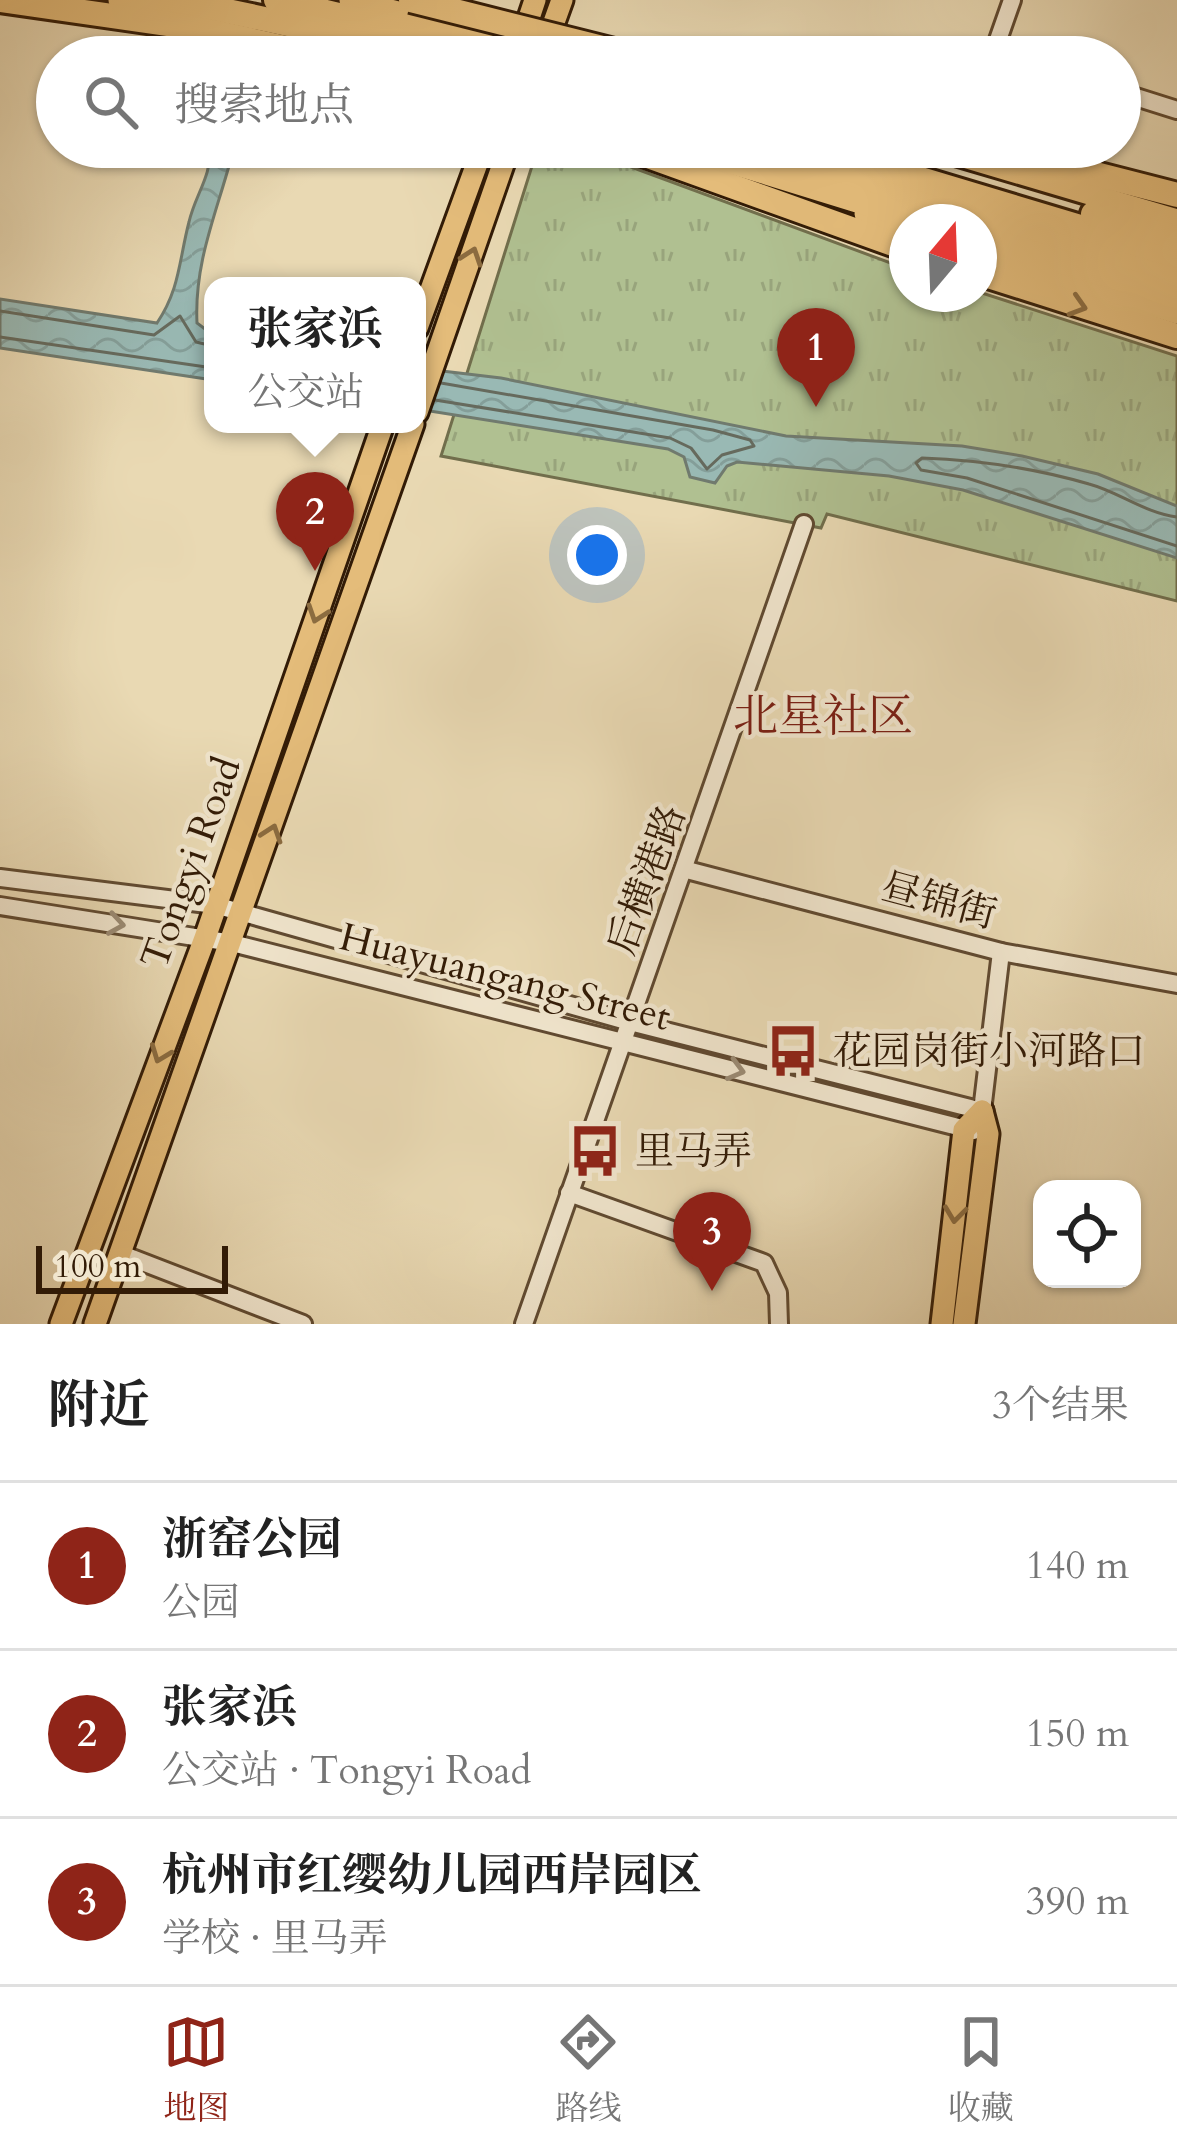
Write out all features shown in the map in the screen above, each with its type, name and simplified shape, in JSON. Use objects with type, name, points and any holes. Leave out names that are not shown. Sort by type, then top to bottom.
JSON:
[{"type":"highway","points":[[0,0],[232,36]]},
{"type":"highway","points":[[176,0],[344,36]]},
{"type":"highway","points":[[276,0],[443,36]]},
{"type":"highway","points":[[411,0],[554,36]]},
{"type":"highway","points":[[681,168],[889,243]]},
{"type":"highway","points":[[752,168],[889,210]]},
{"type":"highway","points":[[822,168],[1177,275]]},
{"type":"highway","points":[[884,168],[1177,256]]},
{"type":"highway","points":[[936,168],[1177,238]]},
{"type":"highway","points":[[1072,168],[1177,195]]},
{"type":"highway","points":[[997,242],[1177,296]]},
{"type":"highway","points":[[997,279],[1177,336]]},
{"type":"main road","points":[[118,0],[290,36]]},
{"type":"main road","points":[[350,0],[466,36]]},
{"type":"main road","points":[[523,36],[535,0]]},
{"type":"main road","points":[[549,36],[562,0]]},
{"type":"main road","points":[[426,303],[475,168]]},
{"type":"main road","points":[[426,387],[501,168]]},
{"type":"main road","points":[[741,168],[889,223]]},
{"type":"main road","points":[[1014,168],[1177,220]]},
{"type":"main road","points":[[997,259],[1177,314]]},
{"type":"main road","name":"Tongyi Road","points":[[61,1324],[205,938],[379,433]]},
{"type":"main road","name":"Tongyi Road","points":[[95,1324],[410,433]]},
{"type":"main road","points":[[942,1324],[964,1130],[982,1111]]},
{"type":"main road","points":[[964,1324],[988,1134],[982,1111]]},
{"type":"street","points":[[1003,36],[1012,0]]},
{"type":"street","points":[[1141,99],[1177,110]]},
{"type":"street","name":"后横港路","points":[[524,1324],[687,870],[804,524]]},
{"type":"street","name":"昼锦街","points":[[687,870],[1001,952],[1177,984]]},
{"type":"street","name":"Huayuangang Street","points":[[0,878],[215,905],[630,1022],[982,1111]]},
{"type":"street","name":"Huayuangang Street","points":[[0,905],[232,943],[988,1134]]},
{"type":"street","points":[[982,1111],[1001,952]]},
{"type":"street","points":[[569,1193],[764,1263],[778,1293],[779,1324]]},
{"type":"street","points":[[118,1253],[303,1324]]},
{"type":"green space","points":[[531,168],[634,168],[889,262],[889,312],[997,312],[997,298],[1177,356],[1177,601],[827,514],[821,528],[441,456]]},
{"type":"water","points":[[208,168],[228,168],[203,258],[197,301],[197,323],[204,328],[204,379],[0,348],[0,299],[157,323],[175,286]]},
{"type":"water","points":[[426,369],[501,378],[786,436],[962,446],[1098,474],[1177,506],[1177,558],[963,490],[889,476],[737,462],[727,466],[715,483],[690,477],[684,457],[668,449],[426,410]]},
{"type":"place","name":"浙窑公园","points":[[816,407]]},
{"type":"place","name":"张家浜","points":[[315,571]]},
{"type":"place","name":"花园岗街小河路口","points":[[793,1051]]},
{"type":"place","name":"里马弄","points":[[595,1151]]},
{"type":"place","name":"杭州市红缨幼儿园西岸园区","points":[[712,1291]]},
{"type":"district","name":"北星社区","points":[[823,716]]}]
